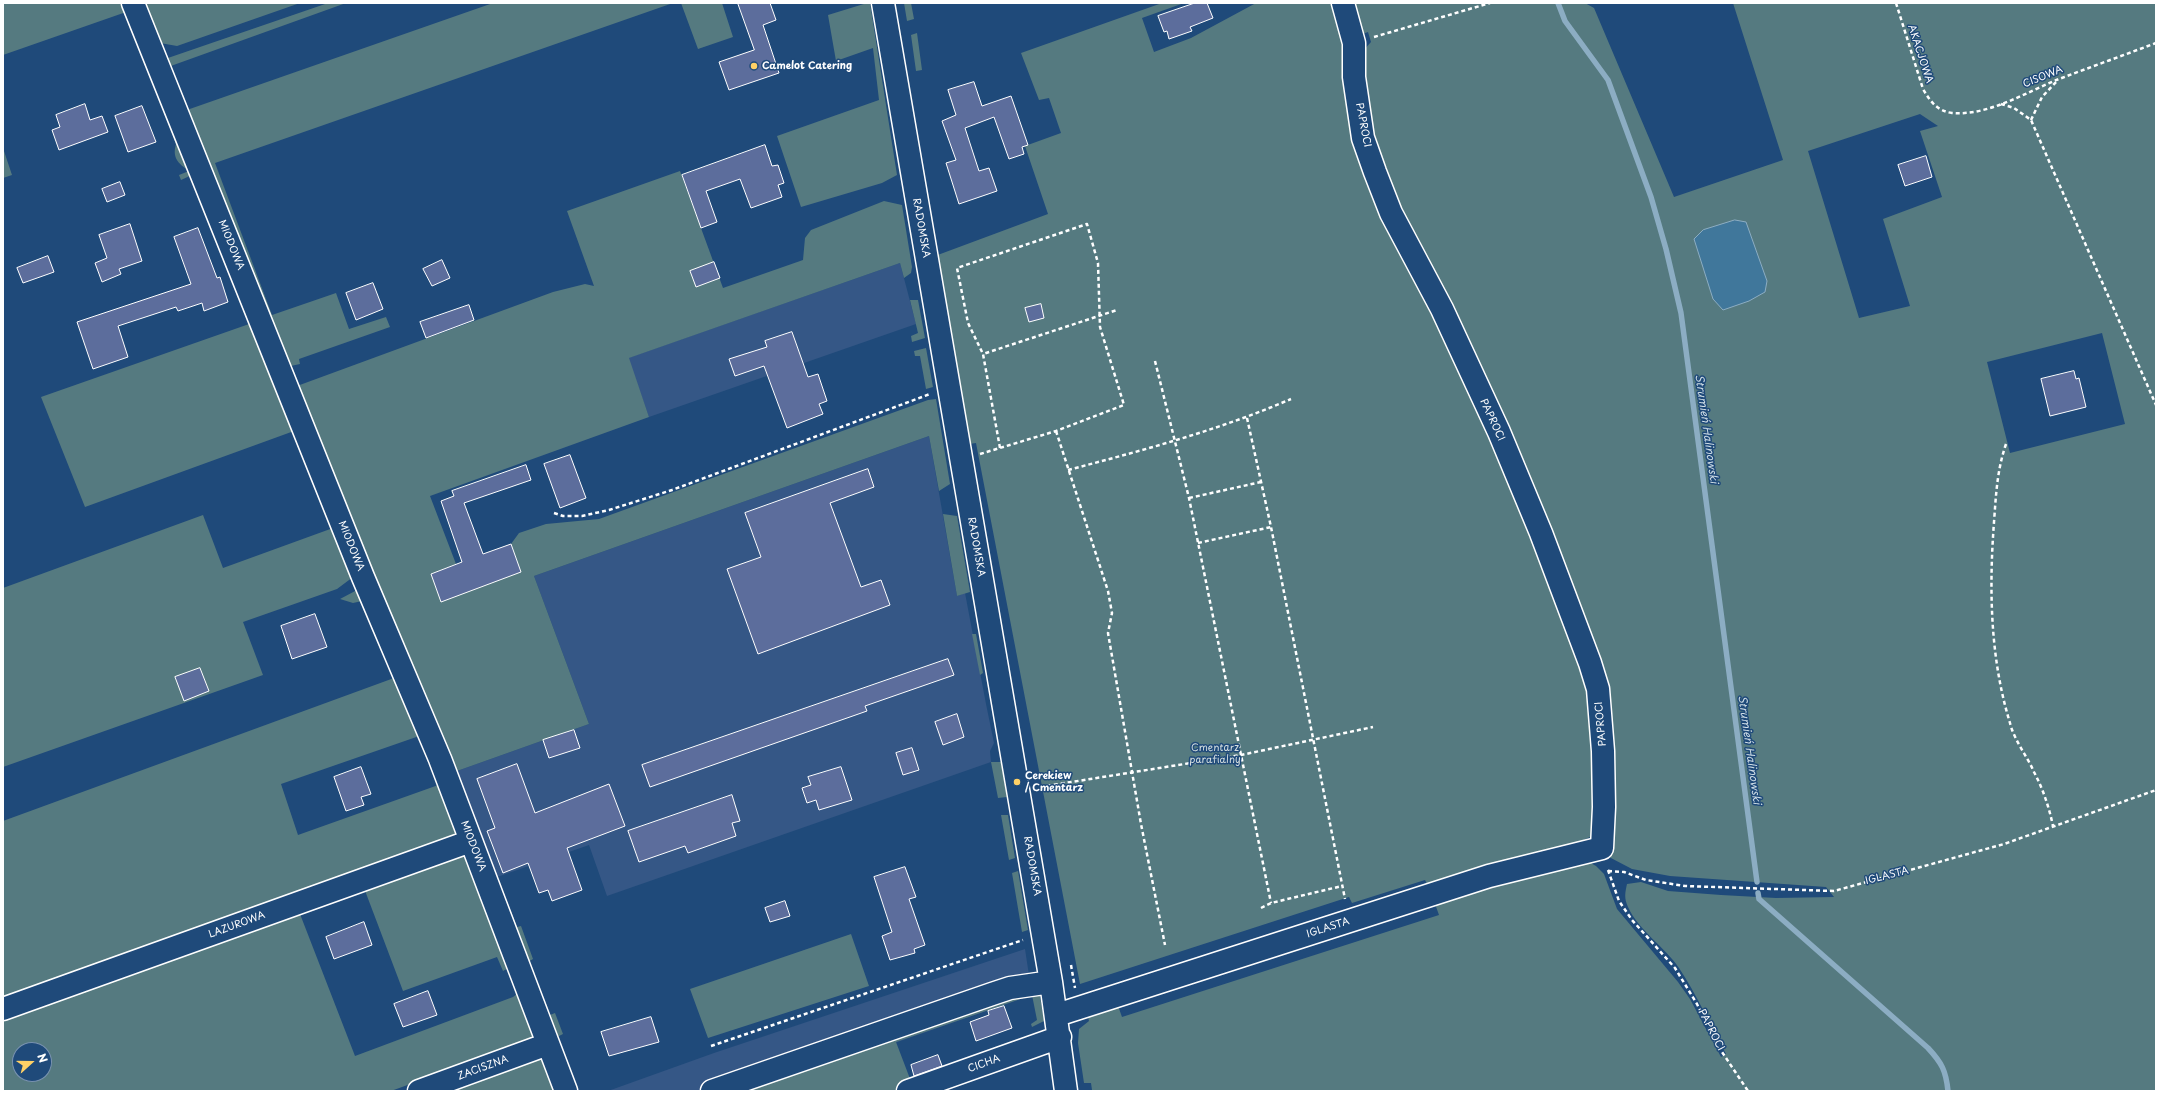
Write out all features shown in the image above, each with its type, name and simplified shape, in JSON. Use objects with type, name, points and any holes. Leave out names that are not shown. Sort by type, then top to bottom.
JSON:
[{"type":"street","name":"MIODOWA","points":[[133,3],[363,577],[440,759],[566,1091]]},
{"type":"street","name":"RADOMSKA","points":[[883,3],[948,389],[1052,982],[1066,1091]]},
{"type":"street","name":"PAPROCI","points":[[1343,3],[1354,43],[1354,77],[1363,138],[1375,172],[1391,213],[1442,309],[1498,432],[1541,533],[1590,662],[1598,689],[1603,751],[1604,807],[1602,848]]},
{"type":"street","name":"LAZUROWA","points":[[3,1009],[471,841]]},
{"type":"street","name":"IGLASTA","points":[[1057,1015],[1489,876],[1602,848]]},
{"type":"street","points":[[712,1091],[1010,988],[1052,982]]},
{"type":"street","name":"CICHA","points":[[908,1091],[1060,1037]]},
{"type":"street","name":"ZACISZNA","points":[[419,1091],[548,1044]]},
{"type":"path","points":[[1354,43],[1490,3]]},
{"type":"path","name":"AKACJOWA","points":[[1896,3],[1917,75],[1929,101],[1936,107]]},
{"type":"path","name":"CISOWA","points":[[1936,107],[1950,113],[1968,113],[2001,104],[2058,79],[2156,43]]},
{"type":"path","points":[[2031,120],[2042,97],[2058,79]]},
{"type":"path","points":[[2001,104],[2014,108],[2031,120],[2156,405]]},
{"type":"path","points":[[961,460],[976,457],[976,454],[1000,448],[1056,430],[1124,405],[1108,357],[1099,316],[1098,264],[1087,224],[957,268],[968,323],[983,354],[1000,448]]},
{"type":"path","points":[[983,354],[1117,310]]},
{"type":"path","points":[[1155,361],[1189,498],[1271,903]]},
{"type":"path","points":[[554,513],[563,516],[582,516],[623,506],[672,490],[926,395],[948,389]]},
{"type":"path","points":[[1068,470],[1176,441],[1247,418],[1291,399]]},
{"type":"path","points":[[1247,418],[1271,527],[1345,899]]},
{"type":"path","points":[[1056,430],[1108,591],[1112,613],[1108,633],[1165,945]]},
{"type":"path","points":[[2006,444],[2000,463],[1996,490],[1991,565],[1993,641],[2010,724],[2035,773],[2048,806],[2053,826]]},
{"type":"path","points":[[1189,498],[1261,482]]},
{"type":"path","points":[[1198,543],[1271,527]]},
{"type":"path","points":[[1040,787],[1242,756],[1373,728]]},
{"type":"path","name":"IGLASTA","points":[[1608,871],[1624,872],[1646,880],[1685,886],[1834,891],[2004,844],[2156,790]]},
{"type":"path","name":"PAPROCI","points":[[1608,871],[1619,902],[1653,944],[1675,968],[1697,1004],[1716,1043],[1748,1091]]},
{"type":"path","points":[[1261,908],[1271,903],[1342,886]]},
{"type":"path","points":[[711,1046],[1023,940],[1044,937]]},
{"type":"shaded area","points":[[1735,220],[1746,222],[1767,281],[1765,292],[1749,301],[1723,310],[1713,299],[1694,239],[1703,230]]},
{"type":"shaded area","points":[[900,263],[916,324],[649,417],[628,358]]},
{"type":"shaded area","points":[[929,436],[957,596],[965,593],[994,743],[990,751],[991,762],[607,896],[589,845],[497,877],[457,771],[589,724],[534,576]]},
{"type":"shaded area","points":[[1025,949],[1032,995],[757,1091],[608,1091],[714,1053]]},
{"type":"green space","points":[[3,3],[126,3],[129,11],[3,55]]},
{"type":"green space","points":[[140,3],[300,3],[177,46],[160,43]]},
{"type":"green space","points":[[328,3],[346,3],[168,67],[165,59]]},
{"type":"green space","points":[[493,3],[673,3],[215,163],[272,315],[336,293],[349,329],[386,317],[390,327],[299,359],[300,364],[286,367],[184,111]]},
{"type":"green space","points":[[681,3],[722,3],[733,37],[698,49]]},
{"type":"green space","points":[[870,3],[897,175],[882,183],[801,207],[777,136],[879,100],[873,48],[836,61],[828,15]]},
{"type":"green space","points":[[904,3],[911,3],[914,19],[907,21]]},
{"type":"green space","name":"Cmentarz parafialny","points":[[1162,3],[1184,3],[1142,18],[1154,52],[1191,38],[1256,3],[1339,3],[1347,32],[1352,83],[1364,88],[1361,69],[1362,52],[1371,42],[1368,32],[1357,36],[1347,3],[1585,3],[1594,8],[1674,197],[1783,160],[1733,3],[2156,3],[2156,1091],[1088,1091],[1092,1090],[1091,1083],[1084,1083],[1078,1043],[1079,1029],[1089,1021],[1087,1013],[1117,1003],[1122,1017],[1439,915],[1434,901],[1582,858],[1596,866],[1604,874],[1617,909],[1678,982],[1690,999],[1721,1057],[1726,1054],[1686,978],[1667,953],[1639,924],[1628,907],[1625,896],[1627,884],[1641,882],[1668,891],[1721,895],[1776,898],[1834,897],[1826,887],[1670,876],[1632,869],[1609,857],[1610,808],[1606,693],[1603,677],[1520,465],[1445,304],[1437,313],[1584,657],[1595,707],[1596,826],[1590,837],[1568,847],[1430,890],[1425,880],[1352,903],[1349,897],[1080,984],[976,443],[969,444],[935,256],[1048,214],[1025,146],[1061,133],[1049,98],[1039,100],[1021,53]],"holes":[[[1920,114],[1938,126],[1920,131],[1942,197],[1883,219],[1910,306],[1859,318],[1808,151]],[[2102,333],[2125,424],[2010,453],[1987,362]]]},
{"type":"green space","points":[[917,33],[922,70],[916,71],[911,35]]},
{"type":"green space","points":[[160,85],[194,174],[181,180],[179,175],[189,171],[179,163],[175,157],[176,144],[154,86]]},
{"type":"green space","points":[[3,148],[12,175],[3,178]]},
{"type":"green space","points":[[680,171],[723,288],[803,260],[805,238],[811,230],[884,201],[902,205],[912,267],[911,273],[904,278],[900,263],[629,358],[649,417],[430,496],[456,564],[431,574],[441,601],[521,572],[511,544],[519,533],[546,524],[599,519],[928,400],[936,399],[950,484],[939,491],[929,436],[534,576],[589,724],[457,771],[459,777],[453,779],[297,386],[553,292],[585,284],[594,286],[567,211]]},
{"type":"green space","points":[[910,300],[918,300],[925,338],[912,342],[911,336],[918,333]]},
{"type":"green space","points":[[252,323],[294,431],[85,507],[41,397]]},
{"type":"green space","points":[[926,348],[933,387],[926,389],[920,356],[915,356],[914,351]]},
{"type":"green space","points":[[943,514],[957,516],[970,592],[957,596]]},
{"type":"green space","points":[[203,515],[223,568],[333,528],[353,577],[337,589],[243,622],[263,675],[3,767],[3,588]]},
{"type":"green space","points":[[357,590],[425,734],[281,784],[298,835],[444,783],[458,835],[3,1004],[3,821],[394,678],[362,601],[353,603],[340,599]]},
{"type":"green space","points":[[972,634],[976,634],[983,673],[980,675]]},
{"type":"green space","points":[[991,762],[1001,762],[1007,797],[998,798]]},
{"type":"green space","points":[[466,797],[517,927],[521,926],[533,959],[528,962],[461,800]]},
{"type":"green space","points":[[1001,815],[1008,815],[1015,858],[1009,860]]},
{"type":"green space","points":[[467,852],[512,966],[503,971],[497,957],[403,991],[364,888]]},
{"type":"green space","points":[[1018,871],[1028,930],[1022,932],[1012,873]]},
{"type":"green space","points":[[300,914],[355,1056],[513,997],[521,991],[540,1037],[391,1091],[3,1091],[3,1021]]},
{"type":"green space","points":[[851,934],[869,986],[708,1038],[690,989]]},
{"type":"green space","points":[[1039,990],[1044,1021],[1032,1027],[1031,1024],[1037,1020],[1032,995],[896,1042],[912,1084],[892,1091],[729,1091],[893,1033]]},
{"type":"green space","points":[[555,1013],[563,1034],[557,1037],[578,1091],[575,1091],[545,1017]]},
{"type":"green space","points":[[543,1054],[562,1091],[441,1091]]},
{"type":"building","points":[[738,3],[770,3],[776,20],[763,25],[779,73],[729,90],[719,62],[754,50]]},
{"type":"building","points":[[1195,3],[1207,3],[1213,18],[1190,27],[1192,31],[1169,39],[1167,31],[1164,32],[1158,16]]},
{"type":"building","points":[[974,82],[982,106],[1011,96],[1028,145],[1022,147],[1024,154],[1009,159],[994,117],[965,128],[979,171],[989,168],[997,191],[959,204],[946,163],[956,160],[942,121],[956,115],[948,90]]},
{"type":"building","points":[[85,104],[90,120],[102,116],[108,132],[59,150],[52,130],[60,127],[56,115]]},
{"type":"building","points":[[142,106],[156,142],[128,152],[115,116]]},
{"type":"building","points":[[765,145],[772,166],[778,165],[784,183],[778,185],[782,197],[751,208],[740,179],[706,191],[717,222],[701,228],[682,175]]},
{"type":"building","points":[[1926,156],[1932,177],[1905,186],[1898,165]]},
{"type":"building","points":[[120,182],[125,195],[107,202],[102,189]]},
{"type":"building","points":[[130,224],[142,261],[119,269],[121,274],[102,282],[95,263],[107,258],[99,235]]},
{"type":"building","points":[[198,228],[217,278],[220,277],[228,302],[204,311],[202,303],[178,311],[176,307],[118,326],[128,357],[93,369],[77,322],[191,284],[174,237]]},
{"type":"building","points":[[48,256],[54,272],[23,283],[17,268]]},
{"type":"building","points":[[442,260],[450,278],[432,286],[423,269]]},
{"type":"building","points":[[714,262],[720,278],[696,287],[690,271]]},
{"type":"building","points":[[373,283],[383,309],[356,320],[346,293]]},
{"type":"building","points":[[1041,304],[1044,318],[1029,322],[1025,308]]},
{"type":"building","points":[[469,305],[474,320],[426,338],[420,322]]},
{"type":"building","points":[[792,332],[808,377],[818,374],[827,401],[819,404],[823,414],[787,428],[764,366],[735,376],[729,359],[767,347],[765,341]]},
{"type":"building","points":[[2074,371],[2076,379],[2079,378],[2086,407],[2050,416],[2041,379]]},
{"type":"building","points":[[570,455],[586,498],[560,508],[544,464]]},
{"type":"building","points":[[526,465],[531,480],[464,503],[483,554],[511,544],[521,572],[441,602],[431,574],[462,562],[441,501],[454,496],[452,491]]},
{"type":"building","points":[[868,469],[874,487],[830,503],[861,587],[881,580],[890,605],[758,654],[727,569],[761,557],[745,513]]},
{"type":"building","points":[[315,614],[327,647],[292,659],[281,626]]},
{"type":"building","points":[[948,659],[954,675],[865,706],[867,711],[650,787],[642,765]]},
{"type":"building","points":[[200,668],[209,691],[184,701],[175,677]]},
{"type":"building","points":[[957,714],[964,737],[943,745],[935,722]]},
{"type":"building","points":[[574,730],[580,748],[549,758],[543,740]]},
{"type":"building","points":[[912,748],[919,770],[903,775],[896,753]]},
{"type":"building","points":[[517,764],[535,813],[609,784],[625,826],[567,848],[582,890],[552,901],[548,890],[539,893],[528,863],[503,873],[487,831],[495,828],[477,779]]},
{"type":"building","points":[[361,767],[371,794],[361,797],[364,805],[346,811],[334,777]]},
{"type":"building","points":[[841,767],[852,800],[819,810],[816,800],[807,803],[802,788],[811,785],[808,777]]},
{"type":"building","points":[[732,795],[740,821],[732,823],[736,836],[688,853],[685,846],[639,862],[628,831]]},
{"type":"building","points":[[905,867],[916,897],[909,899],[925,945],[914,949],[915,953],[890,960],[882,936],[892,932],[874,877]]},
{"type":"building","points":[[785,901],[790,916],[770,922],[765,908]]},
{"type":"building","points":[[364,922],[372,945],[334,959],[326,937]]},
{"type":"building","points":[[428,991],[437,1015],[403,1027],[394,1004]]},
{"type":"building","points":[[1004,1006],[1012,1028],[976,1041],[970,1022],[989,1015],[988,1011]]},
{"type":"building","points":[[651,1017],[659,1042],[609,1056],[601,1032]]},
{"type":"building","points":[[938,1055],[942,1066],[914,1076],[911,1065]]},
{"type":"waterway","name":"Strumień Halinowski","points":[[1558,3],[1565,21],[1608,80],[1651,197],[1666,249],[1681,313],[1757,882]]},
{"type":"waterway","name":"Strumień Halinowski","points":[[1758,893],[1759,899],[1928,1048],[1937,1058],[1942,1068],[1946,1078],[1948,1091]]},
{"type":"place","name":"Camelot Catering","points":[[754,66]]},
{"type":"place","name":"Cerekiew / Cmentarz","points":[[1017,782]]}]
